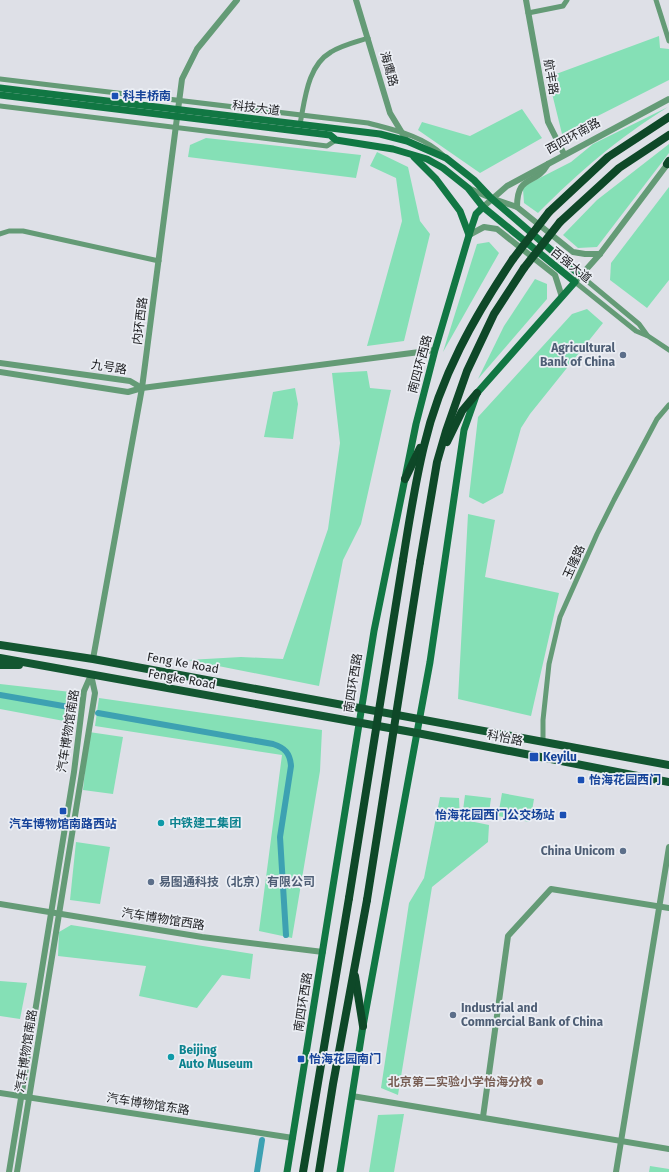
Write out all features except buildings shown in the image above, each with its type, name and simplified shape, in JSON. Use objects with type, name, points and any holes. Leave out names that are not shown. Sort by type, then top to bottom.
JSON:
[{"type":"highway","points":[[405,479],[428,431],[453,361],[481,307],[513,259],[550,212],[608,157],[669,117]]},
{"type":"highway","points":[[319,1172],[344,1023],[367,900],[437,462],[446,431],[467,370],[494,314],[524,268],[560,222],[619,168],[669,135]]},
{"type":"highway","points":[[437,462],[462,411],[477,393]]},
{"type":"highway","points":[[303,1172],[349,898],[413,498],[428,431]]},
{"type":"highway","points":[[354,969],[363,1026]]},
{"type":"main road","name":"科技大道","points":[[0,88],[178,105],[300,124],[380,134],[407,141],[446,158],[474,180],[491,198]]},
{"type":"main road","name":"科技大道","points":[[0,95],[330,135],[336,140],[374,145],[427,159],[443,168],[468,188],[483,207]]},
{"type":"main road","points":[[410,154],[425,166],[460,211],[469,235]]},
{"type":"main road","name":"百强大道","points":[[491,198],[580,275]]},
{"type":"main road","name":"南四环西路","points":[[288,1172],[374,630],[405,479],[435,350],[476,214],[483,207]]},
{"type":"main road","name":"百强大道","points":[[483,207],[575,282]]},
{"type":"main road","points":[[340,1172],[363,1026],[420,719],[464,430],[477,393],[575,282]]},
{"type":"main road","name":"Feng Ke Road","points":[[0,644],[93,659],[362,708]]},
{"type":"main road","name":"Fengke Road","points":[[0,658],[359,722]]},
{"type":"main road","points":[[0,665],[21,666],[30,663]]},
{"type":"main road","name":"科怡路","points":[[362,708],[669,764]]},
{"type":"main road","name":"科怡路","points":[[359,722],[669,782]]},
{"type":"street","name":"海鹰路","points":[[356,0],[390,113],[407,141]]},
{"type":"street","name":"航丰路","points":[[526,0],[548,122],[564,154]]},
{"type":"street","points":[[528,14],[563,6],[567,0]]},
{"type":"street","points":[[656,0],[669,41]]},
{"type":"street","name":"内环西路","points":[[93,659],[142,388],[182,79],[197,49],[235,1]]},
{"type":"street","points":[[300,124],[312,74],[322,59],[330,52],[368,38]]},
{"type":"street","points":[[0,79],[178,105],[368,123],[402,132],[437,149],[446,158]]},
{"type":"street","name":"西四环南路","points":[[483,207],[491,198],[507,186],[564,154],[669,99]]},
{"type":"street","points":[[0,106],[328,146],[336,140]]},
{"type":"street","points":[[575,282],[600,254],[668,162]]},
{"type":"street","points":[[517,207],[519,189],[524,183],[543,173],[548,164]]},
{"type":"street","points":[[468,188],[517,207],[573,252],[600,254]]},
{"type":"street","points":[[469,235],[484,227],[497,229],[555,275],[562,298]]},
{"type":"street","points":[[0,234],[9,231],[23,231],[159,261]]},
{"type":"street","name":"百强大道","points":[[580,275],[640,324],[648,336]]},
{"type":"street","name":"百强大道","points":[[575,282],[636,331],[648,336],[669,350]]},
{"type":"street","points":[[142,388],[435,350]]},
{"type":"street","name":"九号路","points":[[0,363],[130,381],[142,388]]},
{"type":"street","name":"九号路","points":[[0,372],[128,392],[142,388]]},
{"type":"street","name":"玉隆路","points":[[543,742],[543,720],[549,664],[560,617],[610,507],[657,420],[669,405]]},
{"type":"street","name":"汽车博物馆南路","points":[[9,1172],[50,912],[74,772],[84,691],[91,674]]},
{"type":"street","name":"汽车博物馆南路","points":[[17,1172],[80,773],[95,693],[91,674]]},
{"type":"street","points":[[616,1172],[658,906],[669,847]]},
{"type":"street","points":[[483,1117],[508,936],[551,889],[669,908]]},
{"type":"street","name":"汽车博物馆西路","points":[[0,904],[210,938],[323,952]]},
{"type":"street","name":"汽车博物馆东路","points":[[0,1093],[293,1138]]},
{"type":"street","points":[[352,1096],[669,1148]]},
{"type":"green space","points":[[659,36],[660,48],[669,49],[669,80],[562,134],[548,77]]},
{"type":"green space","points":[[668,107],[632,131],[600,156],[538,213],[524,203],[523,189],[526,185],[571,162],[593,144]]},
{"type":"green space","points":[[522,109],[542,138],[480,173],[418,130],[422,122],[470,136]]},
{"type":"green space","points":[[206,138],[361,155],[356,178],[188,157],[190,145]]},
{"type":"green space","points":[[669,144],[669,153],[597,247],[578,248],[563,235],[597,200]]},
{"type":"green space","points":[[377,152],[408,167],[420,221],[430,234],[404,341],[367,346],[402,221],[396,178],[370,166]]},
{"type":"green space","points":[[669,187],[669,280],[647,308],[610,280],[611,263]]},
{"type":"green space","points":[[489,242],[499,253],[443,352],[477,244]]},
{"type":"green space","points":[[535,279],[547,284],[547,299],[478,379],[504,326]]},
{"type":"green space","points":[[587,309],[603,323],[530,414],[521,428],[503,493],[483,504],[469,497],[478,417],[572,314]]},
{"type":"green space","points":[[367,371],[370,388],[391,390],[361,524],[343,560],[319,686],[188,660],[241,657],[283,659],[328,529],[340,443],[332,373]]},
{"type":"green space","points":[[295,388],[298,404],[293,439],[264,437],[273,392]]},
{"type":"green space","points":[[468,514],[495,520],[485,577],[559,593],[531,716],[458,699]]},
{"type":"green space","points":[[0,684],[71,692],[64,721],[0,709]]},
{"type":"green space","points":[[99,698],[322,730],[320,771],[292,938],[259,931],[282,755],[95,726]]},
{"type":"green space","points":[[89,732],[123,737],[113,794],[83,790]]},
{"type":"green space","points":[[502,793],[534,799],[530,822],[498,816]]},
{"type":"green space","points":[[465,795],[491,798],[489,813],[463,810]]},
{"type":"green space","points":[[440,797],[459,798],[460,819],[489,825],[488,842],[432,887],[398,1095],[381,1088],[409,903],[424,878]]},
{"type":"green space","points":[[76,842],[110,847],[100,904],[70,900]]},
{"type":"green space","points":[[71,925],[253,954],[250,979],[222,975],[197,1008],[139,996],[146,966],[58,956],[59,932]]},
{"type":"green space","points":[[0,981],[27,983],[20,1019],[0,1016]]},
{"type":"green space","points":[[404,1114],[394,1172],[369,1172],[378,1115]]},
{"type":"green space","points":[[650,1166],[669,1169],[669,1172],[649,1172]]},
{"type":"waterway","points":[[0,695],[69,707]]},
{"type":"waterway","points":[[98,713],[273,744],[284,749],[288,754],[291,766],[280,837],[286,935]]},
{"type":"waterway","points":[[257,1172],[262,1140]]},
{"type":"place","name":"科丰桥南","points":[[115,96]]},
{"type":"place","name":"Agricultural Bank of China","points":[[623,355]]},
{"type":"place","name":"Keyilu","points":[[534,757]]},
{"type":"place","name":"怡海花园西门","points":[[581,780]]},
{"type":"place","name":"汽车博物馆南路西站","points":[[63,811]]},
{"type":"place","name":"怡海花园西门公交场站","points":[[563,815]]},
{"type":"place","name":"中铁建工集团","points":[[161,823]]},
{"type":"place","name":"China Unicom","points":[[623,851]]},
{"type":"place","name":"易图通科技（北京）有限公司","points":[[151,882]]},
{"type":"place","name":"Industrial and Commercial Bank of China","points":[[453,1015]]},
{"type":"place","name":"Beijing Auto Museum","points":[[171,1057]]},
{"type":"place","name":"怡海花园南门","points":[[301,1059]]},
{"type":"place","name":"北京第二实验小学怡海分校","points":[[540,1082]]}]
